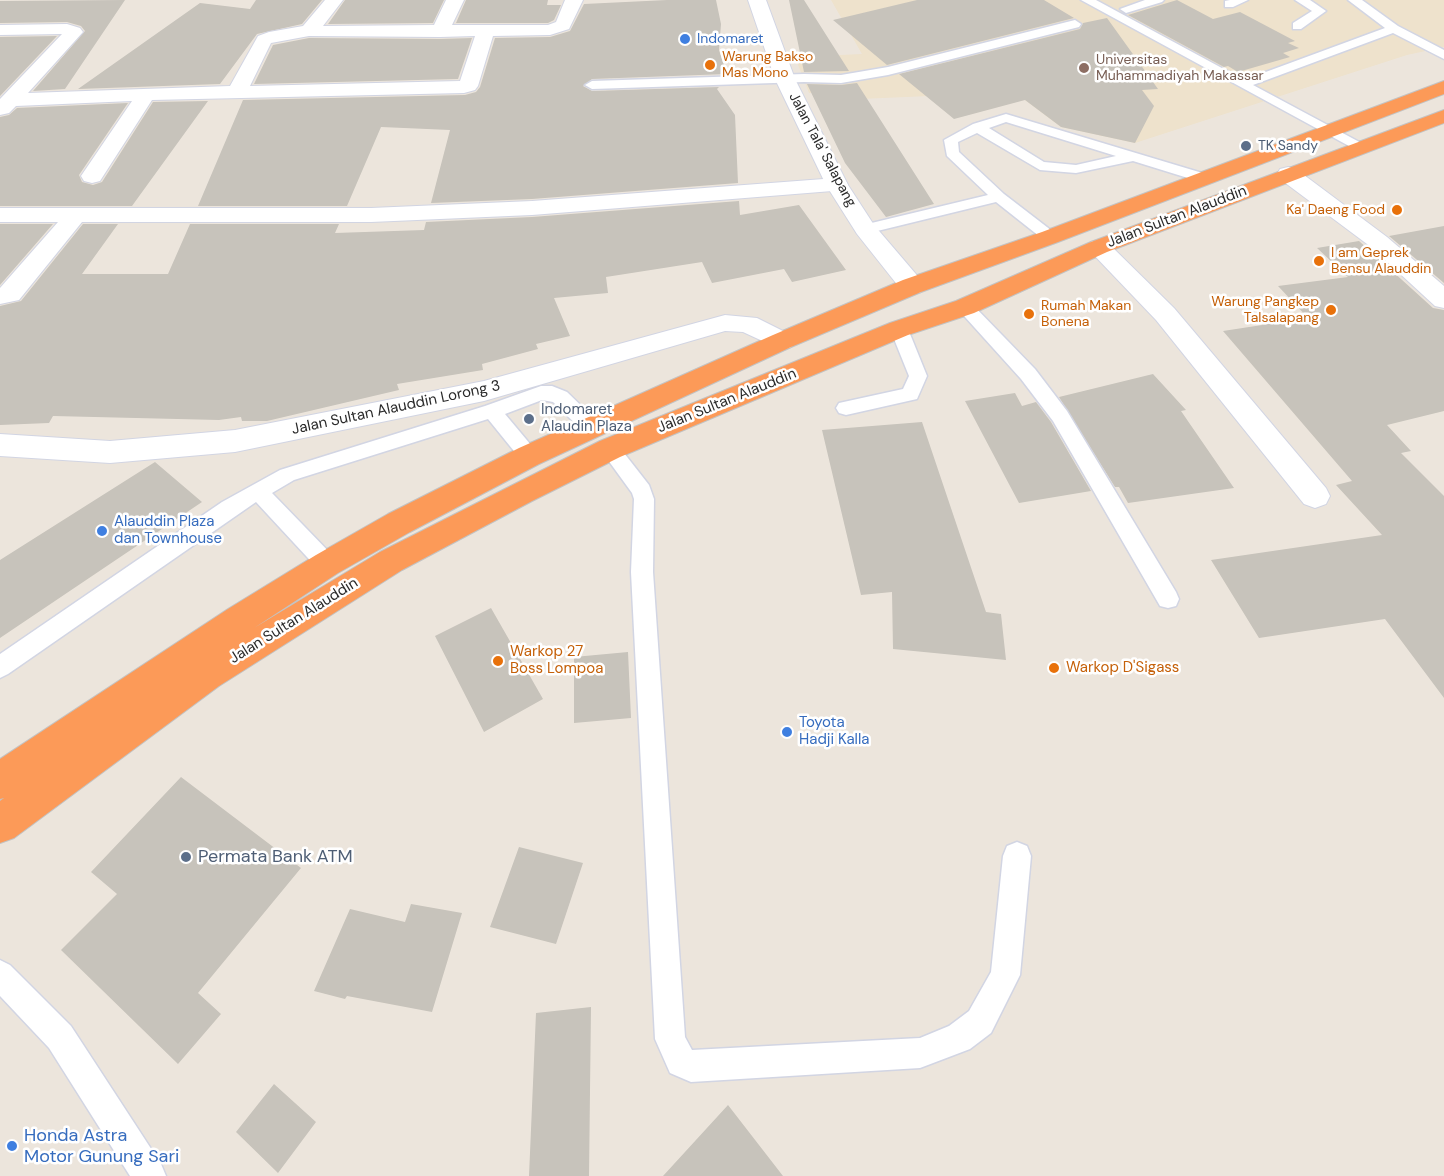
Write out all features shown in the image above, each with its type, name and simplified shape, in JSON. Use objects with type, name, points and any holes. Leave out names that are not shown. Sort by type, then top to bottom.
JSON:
[{"type":"highway","name":"Jalan Sultan Alauddin","points":[[0,781],[240,619],[327,564],[399,523],[529,456],[782,341],[912,286],[1050,237],[1444,87]]},
{"type":"highway","name":"Jalan Sultan Alauddin","points":[[0,824],[207,675],[391,561],[520,493],[610,449],[899,329],[965,307],[1099,247],[1444,116]]},
{"type":"highway","points":[[591,427],[610,449]]},
{"type":"street","points":[[309,31],[334,0]]},
{"type":"street","points":[[440,32],[455,0]]},
{"type":"street","points":[[237,93],[264,40],[309,31],[485,32],[556,29],[564,25],[573,0]]},
{"type":"street","name":"Jalan Tala' Salapang","points":[[758,0],[785,80],[837,185],[864,229],[912,286]]},
{"type":"street","points":[[0,30],[67,29],[74,32],[5,106]]},
{"type":"street","points":[[5,106],[146,94],[466,87],[485,32]]},
{"type":"street","points":[[92,176],[146,94]]},
{"type":"street","points":[[1288,174],[1379,242],[1444,300]]},
{"type":"street","points":[[0,215],[371,215],[475,211],[837,185]]},
{"type":"street","points":[[0,296],[10,294],[16,288],[75,216]]},
{"type":"street","points":[[1099,247],[1165,314],[1315,496]]},
{"type":"street","name":"Jalan Sultan Alauddin Lorong 3","points":[[0,445],[110,452],[235,441],[484,391],[725,323],[748,324],[782,341]]},
{"type":"lane","points":[[1087,0],[1120,12],[1360,148]]},
{"type":"lane","points":[[1112,0],[1120,12]]},
{"type":"lane","points":[[1120,12],[1158,0]]},
{"type":"lane","points":[[1229,4],[1242,0]]},
{"type":"lane","points":[[1297,26],[1320,11],[1302,0]]},
{"type":"lane","points":[[1354,0],[1394,29],[1444,55]]},
{"type":"lane","points":[[592,85],[841,79],[876,74],[1075,24]]},
{"type":"lane","points":[[1249,82],[1394,29]]},
{"type":"lane","points":[[1050,237],[999,197],[952,153],[951,140],[978,127],[1006,118],[1204,178]]},
{"type":"lane","points":[[978,127],[1040,166],[1076,169],[1134,157]]},
{"type":"lane","points":[[864,229],[999,197]]},
{"type":"lane","points":[[965,307],[1028,374],[1060,417],[1168,599]]},
{"type":"lane","points":[[846,408],[910,394],[918,376],[899,329]]},
{"type":"lane","points":[[0,667],[229,508],[287,475],[492,411],[541,393],[552,393],[560,397],[591,427]]},
{"type":"lane","points":[[492,411],[529,456]]},
{"type":"lane","points":[[610,449],[642,492],[644,499],[642,572],[670,1039],[681,1062],[691,1066],[920,1053],[958,1038],[980,1022],[1005,975],[1017,856]]},
{"type":"lane","points":[[258,491],[327,564]]},
{"type":"lane","points":[[0,975],[60,1037],[149,1176]]},
{"type":"shaded area","name":"Universitas Muhammadiyah Makassar","points":[[831,0],[1444,0],[1444,47],[1407,55],[1135,143],[1061,127],[1021,97],[999,93],[860,99],[855,89],[809,93],[795,57],[862,54]]},
{"type":"building","points":[[125,0],[65,89],[33,91],[85,31],[81,26],[67,22],[0,23],[0,1]]},
{"type":"building","points":[[256,0],[322,0],[302,24],[257,34],[220,84],[78,89],[200,3],[250,9]]},
{"type":"building","points":[[345,0],[444,0],[433,23],[328,24]]},
{"type":"building","points":[[466,0],[548,0],[547,5],[561,5],[554,20],[548,23],[456,23]]},
{"type":"building","points":[[716,0],[721,24],[719,50],[727,74],[592,79],[583,86],[592,91],[719,87],[717,89],[735,115],[738,183],[532,199],[431,203],[450,130],[381,127],[347,206],[198,206],[243,100],[465,95],[476,92],[480,87],[495,38],[550,37],[570,31],[584,4]]},
{"type":"building","points":[[789,0],[804,0],[849,71],[804,72]]},
{"type":"building","points":[[917,0],[1044,0],[1074,18],[887,65],[833,20]]},
{"type":"building","points":[[1177,0],[1213,19],[1240,12],[1295,41],[1288,43],[1299,48],[1283,53],[1290,57],[1238,72],[1228,66],[1224,67],[1128,15]]},
{"type":"building","points":[[1107,18],[1158,89],[1142,90],[1154,106],[1135,143],[1061,127],[1025,100],[954,119],[899,74],[1080,29],[1083,23]]},
{"type":"building","points":[[57,36],[0,96],[0,37]]},
{"type":"building","points":[[309,38],[472,38],[458,79],[254,84],[273,45]]},
{"type":"building","points":[[857,83],[934,204],[886,217],[845,163],[807,84]]},
{"type":"building","points":[[208,101],[132,206],[0,206],[0,117],[9,115],[17,108],[128,103],[79,175],[82,182],[93,185],[102,182],[153,102]]},
{"type":"building","points":[[739,201],[740,215],[799,205],[846,270],[792,282],[784,269],[712,283],[702,262],[606,277],[608,293],[554,298],[570,336],[536,344],[538,349],[482,364],[483,370],[397,384],[399,390],[267,421],[242,421],[241,417],[219,420],[53,416],[49,423],[0,425],[0,306],[21,301],[83,224],[118,224],[82,274],[168,274],[190,224],[339,224],[335,233],[424,230],[426,222],[532,217]]},
{"type":"building","points":[[0,224],[53,224],[0,285]]},
{"type":"building","points":[[1444,226],[1444,283],[1389,236]]},
{"type":"building","points":[[1359,241],[1433,308],[1444,310],[1444,411],[1387,425],[1411,451],[1401,453],[1444,496],[1444,698],[1385,619],[1259,638],[1211,560],[1382,535],[1336,485],[1352,481],[1223,331],[1308,318],[1278,286],[1348,277],[1317,248]]},
{"type":"building","points":[[1153,374],[1186,410],[1181,411],[1234,488],[1128,503],[1119,487],[1115,487],[1059,397]]},
{"type":"building","points":[[1015,393],[1022,406],[1036,402],[1051,422],[1091,491],[1019,503],[965,401]]},
{"type":"building","points":[[922,422],[986,612],[1001,614],[1006,660],[893,649],[892,592],[861,595],[822,430]]},
{"type":"building","name":"Alauddin Plaza dan Townhouse","points":[[155,462],[202,502],[0,638],[0,560]]},
{"type":"building","points":[[491,608],[543,699],[484,732],[435,636]]},
{"type":"building","points":[[628,652],[631,718],[574,723],[574,657]]},
{"type":"building","points":[[181,777],[301,868],[198,993],[221,1014],[178,1064],[61,950],[117,894],[91,872]]},
{"type":"building","points":[[519,847],[583,863],[556,944],[490,927]]},
{"type":"building","points":[[411,904],[462,913],[432,1012],[347,996],[345,999],[314,991],[350,909],[405,922]]},
{"type":"building","points":[[591,1007],[589,1176],[529,1176],[536,1013]]},
{"type":"building","points":[[274,1084],[316,1122],[278,1173],[236,1132]]},
{"type":"building","points":[[728,1105],[783,1176],[663,1176]]},
{"type":"place","name":"Indomaret","points":[[685,39]]},
{"type":"place","name":"Warung Bakso Mas Mono","points":[[710,65]]},
{"type":"place","name":"Universitas Muhammadiyah Makassar","points":[[1084,68]]},
{"type":"place","name":"TK Sandy","points":[[1246,146]]},
{"type":"place","name":"Ka' Daeng Food","points":[[1397,210]]},
{"type":"place","name":"I am Geprek Bensu Alauddin","points":[[1319,261]]},
{"type":"place","name":"Warung Pangkep Talsalapang","points":[[1331,310]]},
{"type":"place","name":"Rumah Makan Bonena","points":[[1029,314]]},
{"type":"place","name":"Indomaret Alaudin Plaza","points":[[529,419]]},
{"type":"place","name":"Alauddin Plaza dan Townhouse","points":[[102,531]]},
{"type":"place","name":"Warkop 27 Boss Lompoa","points":[[498,661]]},
{"type":"place","name":"Warkop D'Sigass","points":[[1054,668]]},
{"type":"place","name":"Toyota Hadji Kalla","points":[[787,732]]},
{"type":"place","name":"Permata Bank ATM","points":[[186,857]]},
{"type":"place","name":"Honda Astra Motor Gunung Sari","points":[[12,1146]]}]
